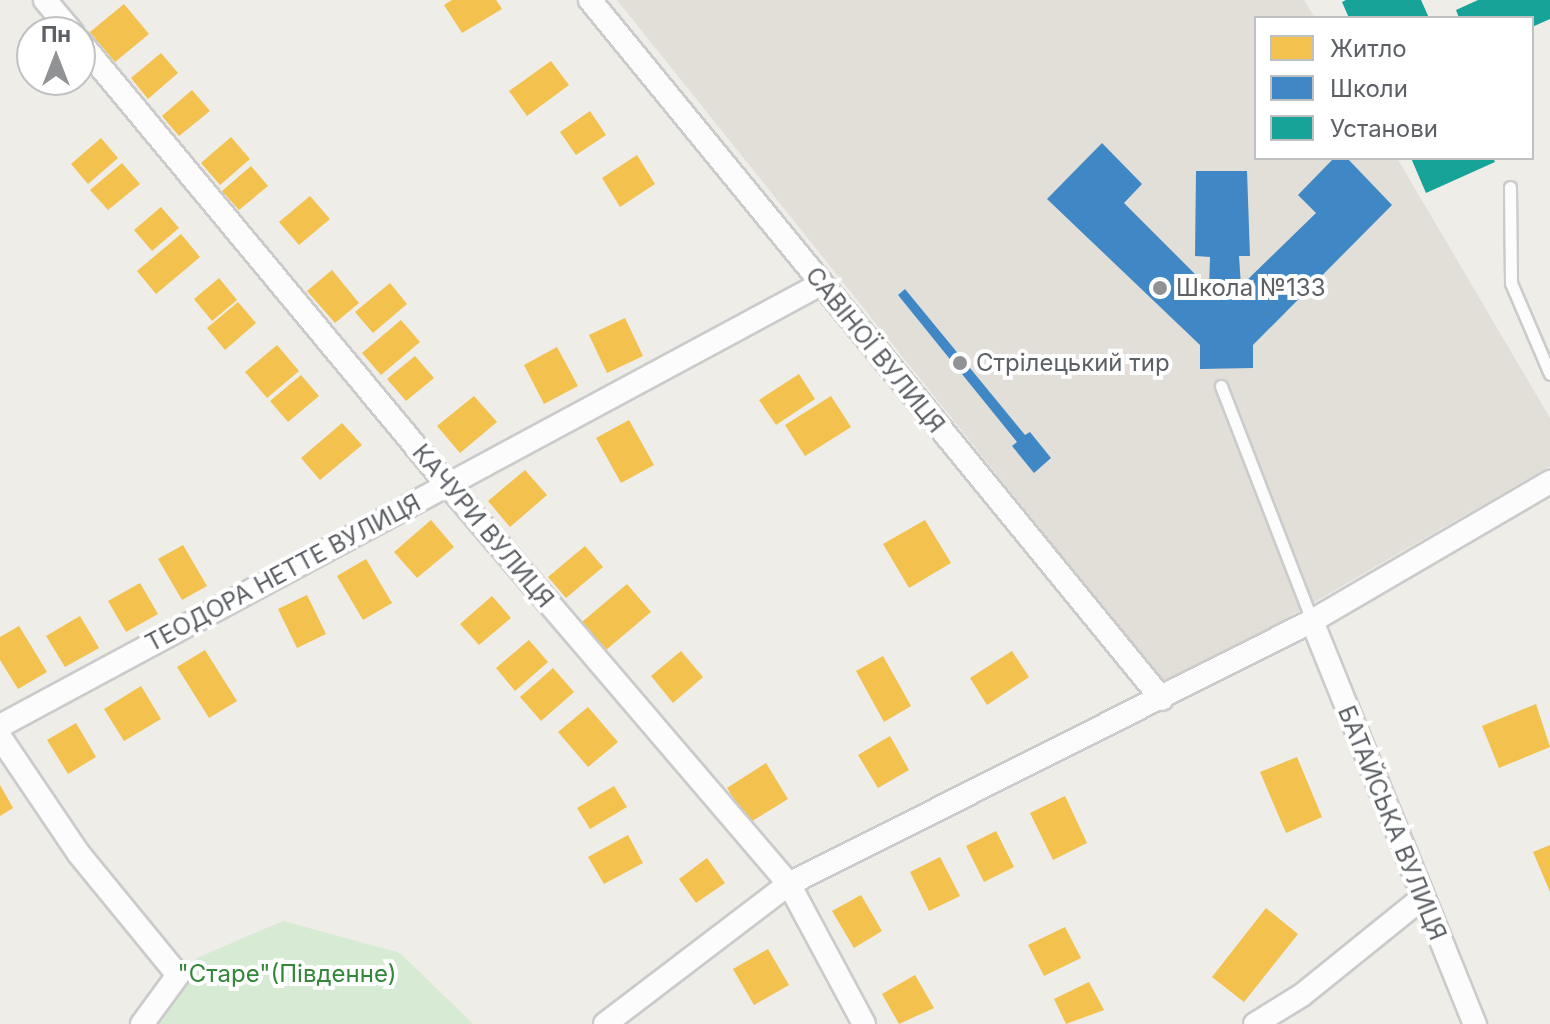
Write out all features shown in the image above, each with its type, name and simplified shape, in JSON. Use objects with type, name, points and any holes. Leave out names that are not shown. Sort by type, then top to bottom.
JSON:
[{"type":"street","points":[[45,0],[58,16]]},
{"type":"street","name":"САВІНОЇ ВУЛИЦЯ","points":[[590,0],[1162,699]]},
{"type":"street","name":"КАЧУРИ ВУЛИЦЯ","points":[[96,61],[447,484],[789,884],[864,1024]]},
{"type":"street","name":"ТЕОДОРА НЕТТЕ ВУЛИЦЯ","points":[[0,726],[821,284]]},
{"type":"street","points":[[605,1024],[789,884],[1312,621],[1550,482]]},
{"type":"street","name":"БАТАЙСЬКА ВУЛИЦЯ","points":[[1312,621],[1421,899],[1475,1024]]},
{"type":"street","points":[[0,737],[79,854],[178,975],[142,1024]]},
{"type":"street","points":[[1255,1024],[1302,995],[1421,899]]},
{"type":"lane","points":[[1510,187],[1511,283],[1550,374]]},
{"type":"lane","points":[[1221,386],[1312,621]]},
{"type":"shaded area","name":"Школа №133","points":[[617,0],[1304,0],[1314,16],[1254,16],[1254,160],[1398,160],[1550,418],[1550,466],[1167,687]]},
{"type":"green space","name":"\"Старе\"(Південне)","points":[[283,921],[400,953],[473,1024],[153,1024],[197,958]]},
{"type":"building: Житло","points":[[452,0],[496,0],[502,9],[462,33],[444,5]]},
{"type":"building: Житло","points":[[124,4],[149,34],[115,62],[96,39],[96,27]]},
{"type":"building: Житло","points":[[161,53],[178,73],[148,99],[131,78]]},
{"type":"building: Житло","points":[[551,61],[569,85],[527,116],[509,91]]},
{"type":"building: Житло","points":[[192,90],[210,111],[179,136],[162,116]]},
{"type":"building: Житло","points":[[590,111],[606,135],[576,155],[560,132]]},
{"type":"building: Житло","points":[[231,137],[250,159],[220,185],[201,163]]},
{"type":"building: Житло","points":[[101,138],[118,158],[88,184],[71,164]]},
{"type":"building: Житло","points":[[637,155],[655,184],[620,207],[602,178]]},
{"type":"building: Житло","points":[[122,163],[140,184],[108,210],[90,190]]},
{"type":"building: Житло","points":[[251,166],[268,186],[239,210],[222,191]]},
{"type":"building: Житло","points":[[310,196],[330,219],[299,245],[279,222]]},
{"type":"building: Житло","points":[[161,207],[179,228],[152,251],[134,230]]},
{"type":"building: Житло","points":[[181,234],[200,257],[156,294],[137,271]]},
{"type":"building: Житло","points":[[332,270],[359,303],[335,323],[307,291]]},
{"type":"building: Житло","points":[[219,278],[237,300],[212,321],[194,299]]},
{"type":"building: Житло","points":[[390,283],[407,304],[373,333],[355,312]]},
{"type":"building: Житло","points":[[238,302],[256,323],[225,350],[207,328]]},
{"type":"building: Житло","points":[[625,318],[643,356],[607,373],[589,335]]},
{"type":"building: Житло","points":[[401,320],[420,342],[381,375],[362,353]]},
{"type":"building: Житло","points":[[277,345],[299,371],[267,398],[245,372]]},
{"type":"building: Житло","points":[[557,347],[578,386],[544,404],[524,365]]},
{"type":"building: Житло","points":[[415,356],[434,378],[406,401],[387,379]]},
{"type":"building: Житло","points":[[799,374],[815,399],[776,425],[759,400]]},
{"type":"building: Житло","points":[[301,375],[319,396],[288,422],[270,401]]},
{"type":"building: Житло","points":[[474,396],[497,422],[460,453],[437,426]]},
{"type":"building: Житло","points":[[831,396],[851,427],[805,456],[785,425]]},
{"type":"building: Житло","points":[[629,420],[654,465],[621,483],[596,438]]},
{"type":"building: Житло","points":[[342,423],[362,445],[320,480],[301,458]]},
{"type":"building: Житло","points":[[525,470],[547,495],[510,527],[488,501]]},
{"type":"building: Житло","points":[[431,520],[454,547],[417,578],[394,552]]},
{"type":"building: Житло","points":[[925,520],[951,563],[909,588],[883,544]]},
{"type":"building: Житло","points":[[183,545],[207,586],[182,600],[158,559]]},
{"type":"building: Житло","points":[[585,546],[603,567],[566,598],[548,577]]},
{"type":"building: Житло","points":[[366,559],[392,603],[363,620],[337,576]]},
{"type":"building: Житло","points":[[140,583],[158,614],[126,632],[108,601]]},
{"type":"building: Житло","points":[[627,584],[651,612],[606,650],[582,622]]},
{"type":"building: Житло","points":[[307,595],[326,634],[297,648],[278,609]]},
{"type":"building: Житло","points":[[492,596],[511,618],[479,645],[460,624]]},
{"type":"building: Житло","points":[[80,616],[99,648],[65,667],[46,636]]},
{"type":"building: Житло","points":[[19,626],[47,672],[18,689],[0,660],[0,637]]},
{"type":"building: Житло","points":[[529,640],[548,662],[515,691],[496,668]]},
{"type":"building: Житло","points":[[205,650],[237,701],[209,718],[177,667]]},
{"type":"building: Житло","points":[[681,651],[703,677],[673,703],[651,676]]},
{"type":"building: Житло","points":[[1012,651],[1029,677],[987,705],[970,678]]},
{"type":"building: Житло","points":[[883,656],[911,706],[884,722],[856,671]]},
{"type":"building: Житло","points":[[553,668],[574,692],[541,721],[520,697]]},
{"type":"building: Житло","points":[[141,686],[161,719],[124,741],[104,709]]},
{"type":"building: Житло","points":[[1536,704],[1550,747],[1499,768],[1482,726]]},
{"type":"building: Житло","points":[[588,707],[618,742],[588,767],[558,732]]},
{"type":"building: Житло","points":[[76,723],[96,757],[68,774],[47,740]]},
{"type":"building: Житло","points":[[890,736],[909,770],[878,788],[858,755]]},
{"type":"building: Житло","points":[[1297,757],[1322,817],[1286,833],[1260,772]]},
{"type":"building: Житло","points":[[766,763],[788,799],[749,823],[727,788]]},
{"type":"building: Житло","points":[[0,785],[13,808],[0,816]]},
{"type":"building: Житло","points":[[614,786],[627,807],[590,829],[577,808]]},
{"type":"building: Житло","points":[[1065,796],[1087,843],[1053,860],[1030,813]]},
{"type":"building: Житло","points":[[996,831],[1014,867],[984,882],[966,846]]},
{"type":"building: Житло","points":[[628,835],[643,863],[604,884],[588,857]]},
{"type":"building: Житло","points":[[1550,845],[1550,892],[1533,852]]},
{"type":"building: Житло","points":[[940,857],[960,896],[929,911],[910,872]]},
{"type":"building: Житло","points":[[707,858],[725,883],[696,903],[679,879]]},
{"type":"building: Житло","points":[[861,895],[882,931],[854,948],[832,911]]},
{"type":"building: Житло","points":[[1266,908],[1298,934],[1244,1002],[1212,977]]},
{"type":"building: Житло","points":[[1065,927],[1081,958],[1044,976],[1028,945]]},
{"type":"building: Житло","points":[[768,949],[789,985],[754,1005],[733,969]]},
{"type":"building: Житло","points":[[915,975],[934,1008],[899,1024],[882,994]]},
{"type":"building: Житло","points":[[1089,982],[1104,1010],[1066,1024],[1054,999]]},
{"type":"building: Школи","points":[[1102,143],[1142,184],[1124,203],[1209,288],[1210,257],[1195,256],[1196,171],[1247,171],[1250,256],[1239,256],[1241,286],[1316,213],[1298,195],[1332,160],[1349,160],[1392,205],[1253,345],[1253,368],[1200,369],[1200,345],[1047,199]]},
{"type":"building: Школи","name":"Стрілецький тир","points":[[905,289],[1025,435],[1030,432],[1051,458],[1034,473],[1012,446],[1017,442],[898,295]]},
{"type":"building: Установи","points":[[1421,0],[1428,16],[1348,16],[1342,2]]},
{"type":"building: Установи","points":[[1478,0],[1550,0],[1550,19],[1534,26],[1534,16],[1458,16],[1456,10]]},
{"type":"building: Установи","points":[[1412,160],[1495,162],[1426,193]]},
{"type":"place","name":"Школа №133","points":[[1160,288]]},
{"type":"place","name":"Стрілецький тир","points":[[960,363]]}]
